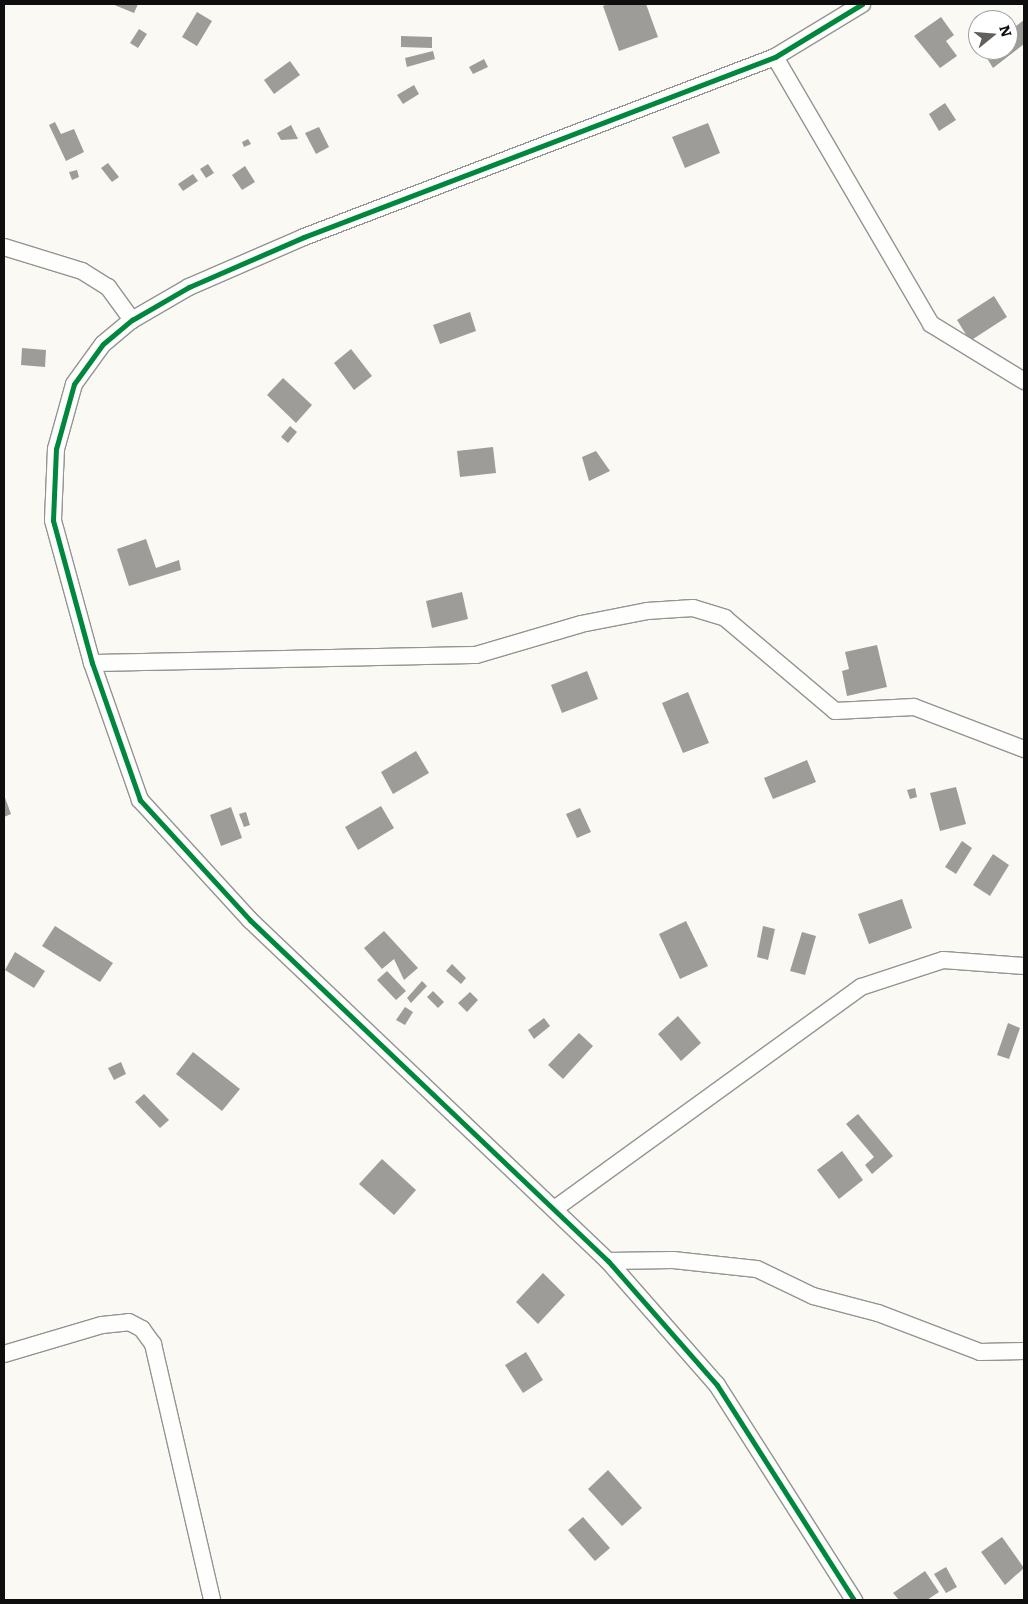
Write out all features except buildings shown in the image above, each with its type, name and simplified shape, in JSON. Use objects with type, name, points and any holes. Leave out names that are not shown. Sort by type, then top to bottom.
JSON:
[{"type":"street","points":[[854,1600],[717,1385],[608,1261],[557,1207],[250,920],[140,800],[92,664],[53,520],[56,449],[74,384],[103,344],[132,320],[189,287],[304,237],[775,57],[862,4]]},
{"type":"street","points":[[775,57],[931,324],[1024,381]]},
{"type":"street","points":[[4,248],[82,271],[108,287],[132,320]]},
{"type":"street","points":[[92,664],[476,655],[581,624],[647,611],[693,608],[725,618],[835,712],[914,707],[1024,749]]},
{"type":"street","points":[[557,1207],[861,987],[943,960],[1024,966]]},
{"type":"street","points":[[608,1261],[673,1260],[757,1269],[813,1296],[878,1313],[980,1352],[1024,1351]]},
{"type":"street","points":[[4,1354],[102,1324],[130,1322],[142,1329],[153,1344],[212,1600]]},
{"type":"cycle path","points":[[854,1600],[717,1385],[608,1261],[250,920],[140,800],[92,663],[53,520],[56,449],[74,384],[103,344],[132,320],[189,287],[304,237],[775,57],[862,4]]}]
